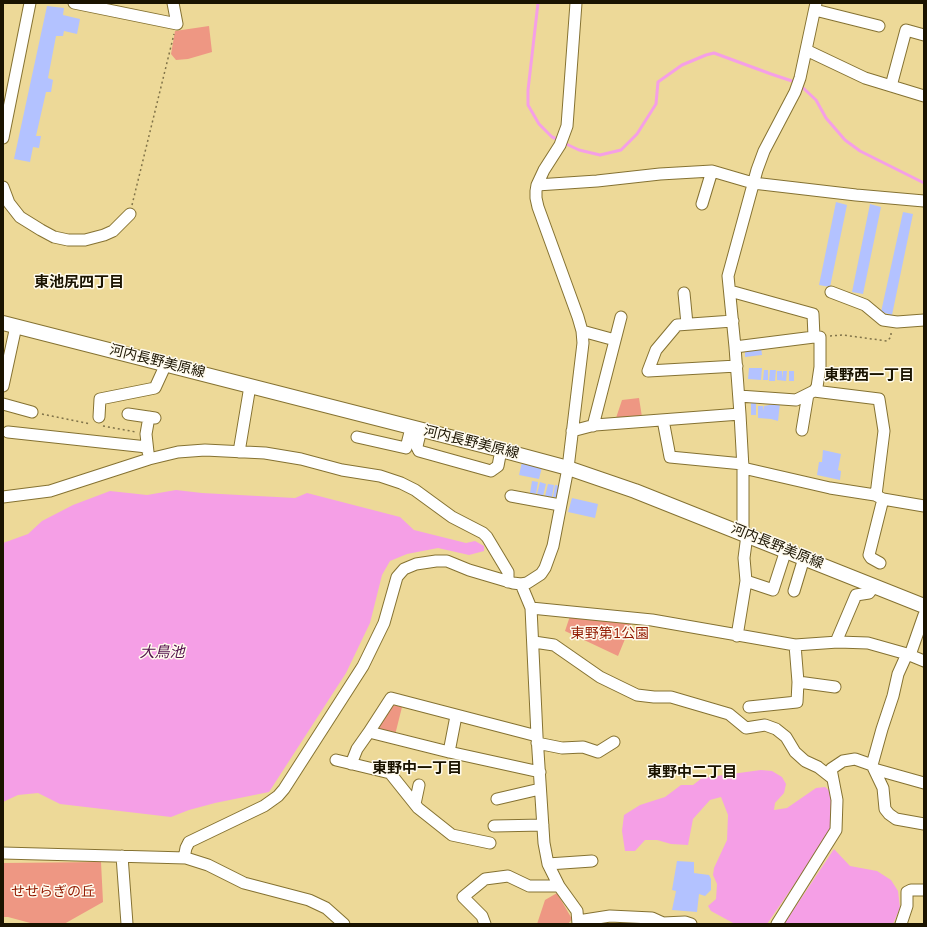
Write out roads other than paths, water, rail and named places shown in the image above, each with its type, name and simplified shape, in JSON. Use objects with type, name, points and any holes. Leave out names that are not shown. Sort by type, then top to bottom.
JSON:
[{"type":"main road","name":"河内長野美原線","points":[[9,324],[568,468],[635,491],[924,606]]},
{"type":"street","points":[[3,138],[8,90],[30,3]]},
{"type":"street","points":[[74,3],[177,24],[173,3]]},
{"type":"street","points":[[184,858],[189,842],[264,806],[278,796],[284,789],[363,666],[384,623],[397,577],[404,569],[416,564],[447,561],[508,582],[521,584],[527,583],[541,574],[545,568],[553,546],[568,468],[574,409],[582,357],[582,331],[536,198],[537,185],[544,170],[560,145],[567,126],[576,3]]},
{"type":"street","points":[[737,636],[746,581],[744,558],[745,534],[743,466],[736,347],[728,276],[753,183],[764,151],[795,92],[800,78],[816,6],[879,25]]},
{"type":"street","points":[[891,86],[906,30],[924,35]]},
{"type":"street","points":[[806,50],[865,78],[924,96]]},
{"type":"street","points":[[537,185],[597,181],[692,171],[712,171],[753,183],[924,201]]},
{"type":"street","points":[[702,204],[712,171]]},
{"type":"street","points":[[3,187],[9,203],[20,217],[54,237],[68,240],[85,240],[104,235],[113,231],[130,214]]},
{"type":"street","points":[[730,291],[813,314],[814,337],[736,347]]},
{"type":"street","points":[[831,292],[865,305],[883,320],[924,320]]},
{"type":"street","points":[[684,293],[687,324]]},
{"type":"street","points":[[593,426],[621,317]]},
{"type":"street","points":[[733,321],[677,324],[656,350],[648,371],[737,366]]},
{"type":"street","points":[[3,386],[9,324]]},
{"type":"street","points":[[582,331],[615,340]]},
{"type":"street","points":[[739,396],[796,400],[811,392],[817,387],[820,367],[820,337]]},
{"type":"street","points":[[99,423],[100,399],[155,388],[166,364]]},
{"type":"street","points":[[239,452],[250,386]]},
{"type":"street","points":[[802,430],[811,392]]},
{"type":"street","points":[[811,392],[879,399],[884,431],[880,497],[869,555],[871,558],[880,563]]},
{"type":"street","points":[[3,404],[32,412]]},
{"type":"street","points":[[128,414],[152,417],[146,434],[149,459]]},
{"type":"street","points":[[572,431],[593,426],[740,414]]},
{"type":"street","points":[[663,420],[670,456],[743,466],[830,488],[924,506]]},
{"type":"street","points":[[357,437],[406,448],[416,429]]},
{"type":"street","points":[[416,429],[418,442],[417,447],[419,451],[491,471],[498,466],[501,450]]},
{"type":"street","points":[[8,432],[148,447]]},
{"type":"street","points":[[3,497],[44,492],[149,459],[178,452],[205,450],[265,453],[301,459],[342,470],[380,476],[401,482],[416,490],[452,517],[483,533],[487,537],[508,572],[508,582]]},
{"type":"street","points":[[511,496],[560,505]]},
{"type":"street","points":[[746,581],[773,590],[786,550]]},
{"type":"street","points":[[794,591],[804,558]]},
{"type":"street","points":[[521,584],[531,608],[534,642],[540,789],[544,843],[548,864],[559,886],[577,911],[578,922],[610,916],[652,918],[663,923],[685,922],[691,924]]},
{"type":"street","points":[[836,642],[856,595],[869,593],[874,586]]},
{"type":"street","points":[[531,608],[652,620],[737,636],[795,644],[836,642],[868,643],[924,661]]},
{"type":"street","points":[[924,615],[908,655],[898,674],[873,767],[883,788],[886,809],[889,814],[896,819],[924,824]]},
{"type":"street","points":[[534,642],[554,645],[600,677],[637,695],[671,697],[729,714],[746,728],[765,725],[776,729],[786,737],[795,752],[805,761],[818,767],[832,778]]},
{"type":"street","points":[[749,707],[797,702],[798,682],[795,644]]},
{"type":"street","points":[[798,682],[835,687]]},
{"type":"street","points":[[351,764],[357,749],[391,698],[537,739],[562,748],[588,744],[598,752],[614,742]]},
{"type":"street","points":[[449,752],[456,716]]},
{"type":"street","points":[[369,732],[449,752],[540,772]]},
{"type":"street","points":[[777,924],[836,830],[837,800],[831,769],[843,761],[855,759],[873,767],[924,783]]},
{"type":"street","points":[[336,760],[390,773],[418,808],[452,835],[490,843]]},
{"type":"street","points":[[415,804],[419,785]]},
{"type":"street","points":[[497,799],[540,789]]},
{"type":"street","points":[[494,826],[543,825]]},
{"type":"street","points":[[3,853],[184,858],[208,865],[254,887],[309,900],[326,908],[344,924]]},
{"type":"street","points":[[122,856],[126,924]]},
{"type":"street","points":[[548,864],[592,861]]},
{"type":"street","points":[[485,924],[482,916],[463,896],[485,879],[508,876],[529,886],[559,886]]},
{"type":"street","points":[[901,924],[907,906],[907,892],[911,890],[924,890]]},
{"type":"water","name":"大鳥池","points":[[176,490],[202,493],[295,498],[307,493],[400,517],[414,530],[466,543],[475,541],[484,546],[484,551],[469,555],[438,548],[407,554],[390,561],[382,575],[370,623],[346,673],[269,792],[215,803],[189,810],[171,817],[60,804],[38,793],[18,795],[3,802],[3,543],[28,534],[42,521],[73,505],[110,491],[147,495]]},
{"type":"water","points":[[761,770],[772,771],[782,777],[786,784],[784,793],[775,803],[774,810],[787,808],[816,788],[825,787],[832,793],[832,830],[767,924],[735,924],[711,911],[708,906],[716,899],[717,884],[713,875],[714,868],[727,840],[728,815],[721,797],[710,800],[693,819],[688,845],[671,844],[657,840],[645,840],[635,851],[625,851],[622,831],[624,815],[640,805],[665,797],[681,785],[693,785],[702,778]]},
{"type":"water","points":[[834,849],[850,866],[877,871],[891,880],[898,891],[900,908],[893,924],[784,924]]},
{"type":"waterway","points":[[538,3],[528,90],[528,105],[539,124],[552,137],[559,140]]},
{"type":"waterway","points":[[564,143],[579,150],[600,155],[621,150],[637,134],[656,104],[658,82],[682,65],[706,55],[714,53],[795,82]]},
{"type":"waterway","points":[[800,85],[816,100],[826,118],[845,140],[860,151],[924,183]]},
{"type":"district","name":"東池尻四丁目","points":[[79,283]]},
{"type":"district","name":"東野西一丁目","points":[[869,376]]},
{"type":"district","name":"東野中一丁目","points":[[417,769]]},
{"type":"district","name":"東野中二丁目","points":[[692,773]]},
{"type":"park label","name":"東野第1公園","points":[[610,635]]},
{"type":"park label","name":"せせらぎの丘","points":[[53,893]]}]
